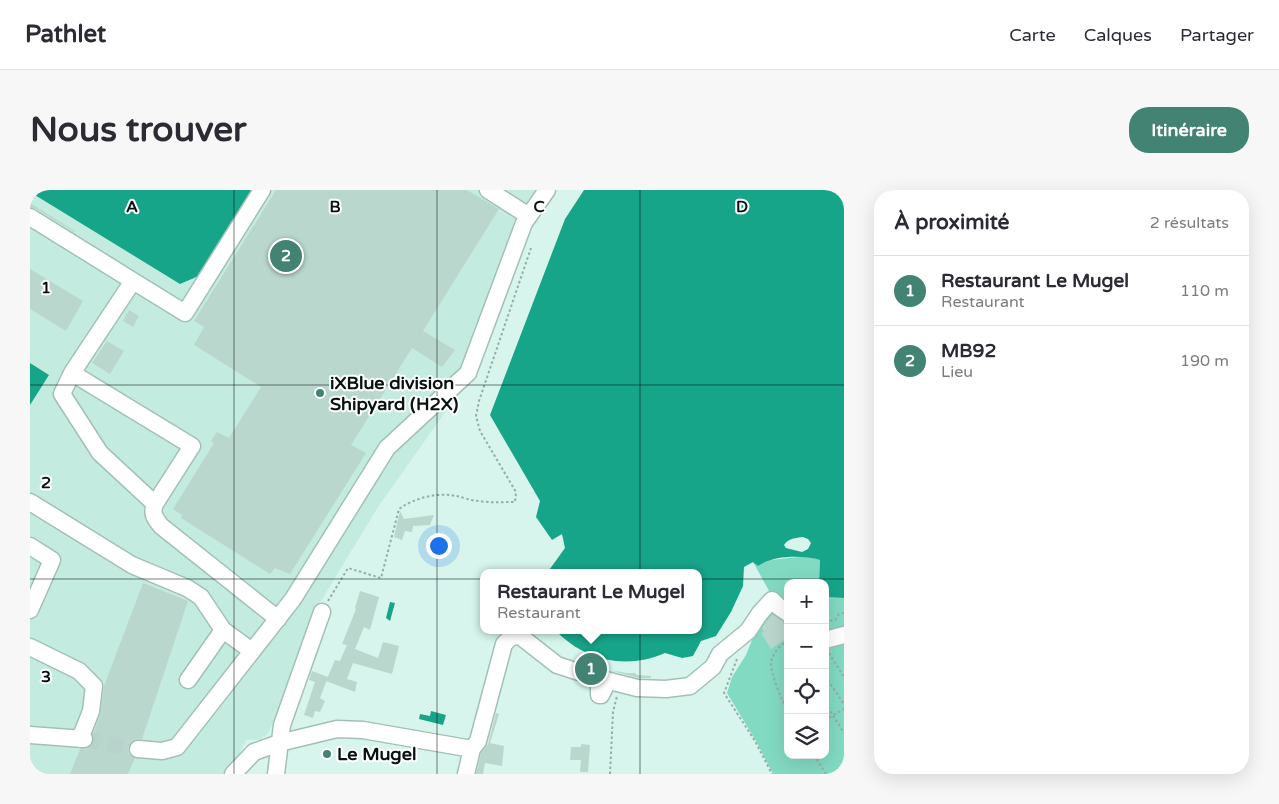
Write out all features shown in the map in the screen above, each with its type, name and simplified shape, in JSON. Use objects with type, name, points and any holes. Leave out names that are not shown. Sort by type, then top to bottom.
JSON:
[{"type":"street","points":[[30,218],[185,314],[262,190]]},
{"type":"street","points":[[488,190],[529,216]]},
{"type":"street","points":[[138,749],[162,751],[177,747],[293,599],[387,448],[468,373],[524,223],[547,190]]},
{"type":"street","points":[[133,281],[72,373],[62,394],[100,452],[156,504]]},
{"type":"street","points":[[72,373],[192,446],[156,504],[153,510],[154,516],[161,526],[278,619]]},
{"type":"street","points":[[30,502],[132,565],[187,588],[201,597],[223,630],[252,651]]},
{"type":"street","points":[[30,546],[52,560],[30,610]]},
{"type":"street","points":[[466,774],[472,749],[478,740],[504,644],[511,637],[520,636],[557,665],[637,688],[666,689],[690,686],[713,667],[720,654],[748,631],[760,613],[772,600],[783,610]]},
{"type":"street","points":[[276,774],[279,743],[287,708],[322,612]]},
{"type":"street","points":[[188,680],[223,630]]},
{"type":"street","points":[[829,639],[844,635]]},
{"type":"street","points":[[30,647],[79,670],[94,686],[91,711],[82,739],[30,735]]},
{"type":"street","points":[[233,774],[254,752],[279,743],[337,728],[363,730],[472,749]]},
{"type":"path","points":[[322,612],[348,568],[381,578],[399,510],[402,507],[417,499],[439,495],[453,495],[477,501],[515,502],[516,492],[514,487],[480,431],[476,416],[479,401],[531,248]]},
{"type":"path","points":[[829,621],[836,620],[839,614],[844,612]]},
{"type":"path","points":[[783,703],[771,662],[777,648],[784,643]]},
{"type":"path","points":[[829,653],[844,676]]},
{"type":"path","points":[[738,658],[724,694],[755,741],[772,774]]},
{"type":"path","points":[[606,678],[613,712],[610,774]]},
{"type":"path","points":[[829,682],[844,704]]},
{"type":"path","points":[[829,709],[844,732]]},
{"type":"path","points":[[829,718],[844,709]]},
{"type":"path","points":[[817,759],[826,774]]},
{"type":"shaded area","points":[[30,190],[465,190],[511,218],[467,190],[553,190],[528,229],[472,374],[378,507],[315,611],[285,695],[268,734],[259,740],[246,740],[240,753],[224,774],[30,774]]},
{"type":"shaded area","points":[[30,190],[255,190],[201,275],[180,284],[30,192]]},
{"type":"shaded area","points":[[584,190],[844,190],[844,598],[829,597],[829,579],[819,579],[820,560],[805,557],[788,557],[764,562],[758,566],[753,562],[744,567],[743,586],[731,612],[716,636],[701,641],[693,656],[682,658],[665,653],[636,661],[607,660],[579,649],[559,634],[702,634],[702,569],[550,569],[565,548],[562,534],[552,540],[536,517],[540,501],[490,415],[565,219]],"holes":[[[803,537],[811,543],[808,549],[802,552],[786,548],[784,545],[792,539]]]},
{"type":"shaded area","points":[[30,363],[49,375],[30,405]]},
{"type":"shaded area","points":[[807,556],[820,560],[819,579],[784,579],[784,759],[829,759],[829,597],[844,598],[844,774],[773,774],[756,741],[727,693],[732,677],[746,655],[762,615],[778,607],[753,562]]},
{"type":"shaded area","points":[[390,602],[395,603],[390,621],[386,618]]},
{"type":"shaded area","points":[[431,711],[446,715],[443,725],[419,719],[420,714],[430,716]]},
{"type":"building","name":"iXBlue division Shipyard (H2X)","points":[[276,190],[467,190],[499,209],[423,331],[455,350],[442,367],[412,348],[351,445],[366,453],[290,574],[275,568],[270,574],[181,518],[182,515],[173,509],[214,443],[211,441],[217,432],[229,438],[261,387],[194,345],[204,327],[194,321]]},
{"type":"building","points":[[30,203],[75,231],[30,207]]},
{"type":"building","points":[[30,269],[83,301],[66,331],[30,309]]},
{"type":"building","points":[[129,310],[139,316],[133,327],[123,321]]},
{"type":"building","points":[[107,341],[124,351],[110,374],[92,363]]},
{"type":"building","points":[[400,511],[404,519],[434,515],[430,525],[413,526],[412,532],[405,531],[402,540],[394,537]]},
{"type":"building","points":[[143,583],[188,601],[142,739],[133,740],[128,748],[129,754],[135,758],[128,774],[70,774],[80,749],[88,748],[94,739],[93,734],[101,712],[104,686]]},
{"type":"building","points":[[360,591],[379,597],[370,630],[364,627],[355,649],[378,658],[383,642],[399,646],[392,674],[353,663],[347,679],[357,682],[355,692],[326,681],[335,660],[340,661],[347,645],[342,644],[356,609]]},
{"type":"building","points":[[772,614],[784,624],[784,640],[771,649],[761,633],[764,632],[762,628]]},
{"type":"building","points":[[609,670],[651,676],[651,678],[638,678]]},
{"type":"building","points":[[312,671],[328,677],[320,698],[325,701],[320,712],[315,711],[313,718],[304,715],[315,682],[309,680]]},
{"type":"building","points":[[496,713],[499,714],[490,743],[504,746],[502,766],[485,763],[483,774],[476,774],[481,753],[488,744]]},
{"type":"building","points":[[581,744],[590,745],[588,772],[580,772],[581,760],[570,760],[571,747],[581,747]]},
{"type":"tunnel","points":[[84,739],[138,749]]},
{"type":"place","name":"MB92","points":[[286,256]]},
{"type":"place","name":"iXBlue division Shipyard (H2X)","points":[[320,393]]},
{"type":"place","name":"Restaurant Le Mugel","points":[[591,669]]},
{"type":"place","name":"Le Mugel","points":[[327,754]]}]
